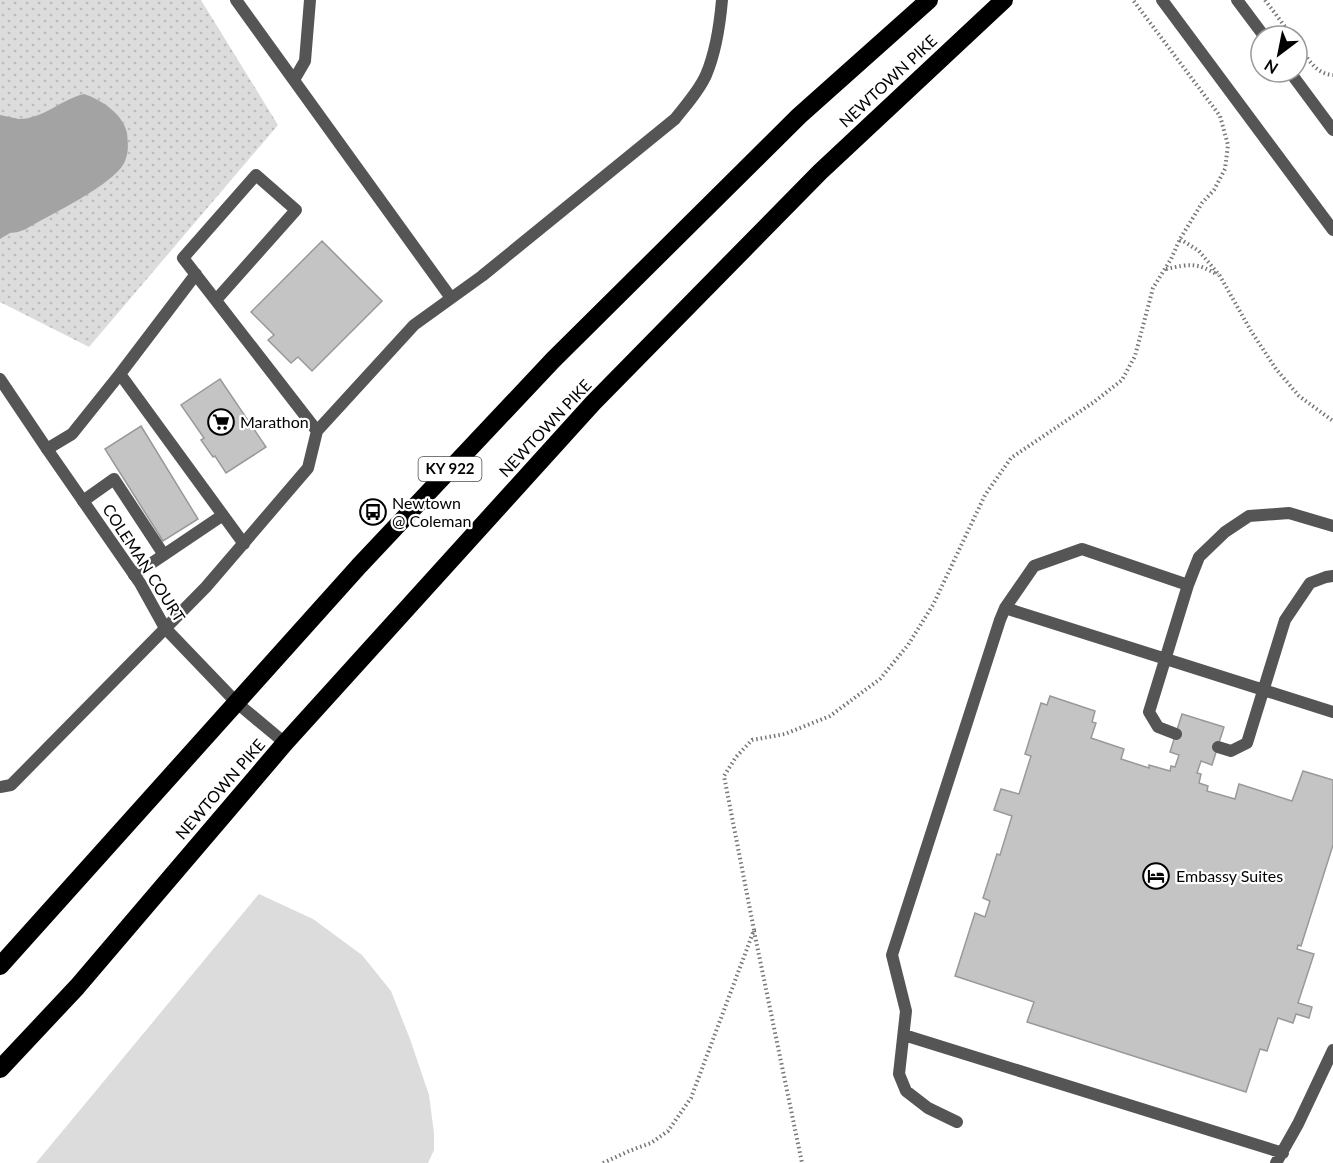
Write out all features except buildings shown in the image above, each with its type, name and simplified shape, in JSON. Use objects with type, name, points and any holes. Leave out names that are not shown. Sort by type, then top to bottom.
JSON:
[{"type":"highway","name":"NEWTOWN PIKE","points":[[0,966],[366,558],[553,360],[799,116],[929,0]]},
{"type":"highway","name":"NEWTOWN PIKE","points":[[0,1069],[77,987],[285,743],[593,403],[820,172],[1004,0]]},
{"type":"highway","points":[[0,1082],[77,987]]},
{"type":"street","points":[[236,0],[451,298]]},
{"type":"street","points":[[294,80],[305,61],[310,0]]},
{"type":"street","points":[[0,787],[11,785],[206,587],[308,468],[317,431],[414,325],[482,276],[675,119],[690,102],[706,76],[718,32],[722,0]]},
{"type":"street","points":[[1161,0],[1333,230]]},
{"type":"street","points":[[1237,0],[1255,24]]},
{"type":"street","points":[[1299,84],[1333,130]]},
{"type":"street","points":[[216,300],[296,210],[256,175],[183,258],[317,431]]},
{"type":"street","points":[[46,449],[72,434],[196,274]]},
{"type":"street","points":[[120,374],[244,544]]},
{"type":"street","name":"COLEMAN COURT","points":[[0,379],[134,574],[165,628],[237,703],[285,743]]},
{"type":"street","points":[[83,501],[114,480],[164,555]]},
{"type":"street","points":[[1176,734],[1158,728],[1149,712],[1188,585],[1199,557],[1225,532],[1249,516],[1289,513],[1333,526]]},
{"type":"street","points":[[134,574],[223,515]]},
{"type":"street","points":[[957,1122],[928,1108],[906,1090],[899,1074],[906,1011],[892,956],[1005,608],[1034,566],[1082,549],[1188,585]]},
{"type":"street","points":[[1218,747],[1231,751],[1247,743],[1285,620],[1310,583],[1333,576]]},
{"type":"street","points":[[1005,608],[1333,712]]},
{"type":"street","points":[[904,1035],[1279,1158],[1310,1101],[1333,1050]]},
{"type":"path","points":[[802,1163],[724,776],[736,757],[752,740],[785,734],[830,716],[880,679],[908,645],[933,605],[985,495],[1011,458],[1094,402],[1122,380],[1135,356],[1153,288],[1202,203],[1214,190],[1225,169],[1228,145],[1220,116],[1133,0]]},
{"type":"path","points":[[1265,0],[1283,24]]},
{"type":"path","points":[[1309,60],[1325,74],[1333,75]]},
{"type":"path","points":[[1180,239],[1199,251],[1220,276],[1251,331],[1276,369],[1299,396],[1333,421]]},
{"type":"path","points":[[1165,270],[1187,265],[1203,266],[1220,276]]},
{"type":"path","points":[[603,1163],[651,1143],[668,1131],[691,1098],[754,930]]},
{"type":"shaded area","points":[[0,0],[201,0],[278,125],[89,347],[0,302]]},
{"type":"shaded area","points":[[84,94],[104,104],[125,126],[128,151],[125,161],[119,170],[96,189],[26,229],[10,233],[0,239],[0,115],[19,119],[36,116]]},
{"type":"shaded area","points":[[259,894],[313,919],[362,955],[391,991],[429,1095],[434,1150],[428,1163],[36,1163]]},
{"type":"place","name":"Marathon","points":[[221,422]]},
{"type":"place","name":"Newtown @ Coleman","points":[[373,512]]},
{"type":"place","name":"Embassy Suites","points":[[1156,876]]}]
